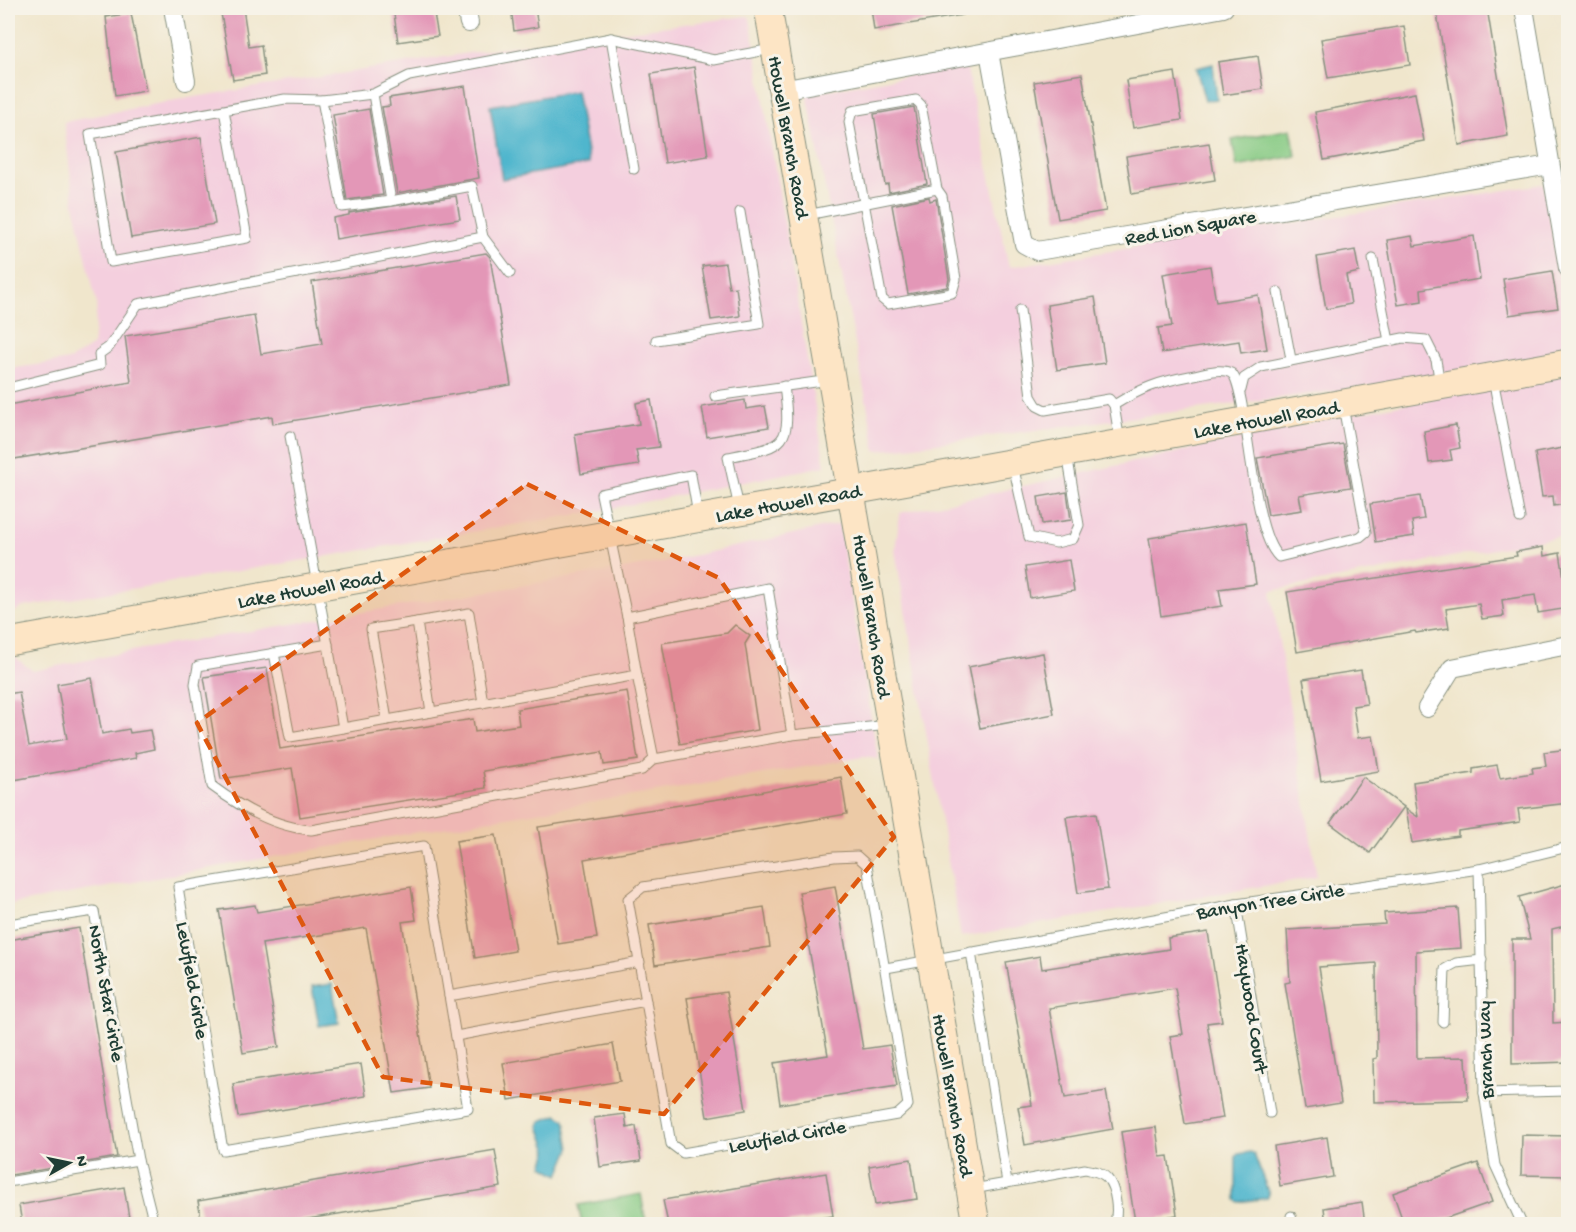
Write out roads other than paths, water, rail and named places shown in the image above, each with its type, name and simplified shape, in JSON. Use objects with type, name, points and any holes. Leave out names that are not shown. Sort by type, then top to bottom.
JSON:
[{"type":"street","points":[[173,8],[186,81]]},
{"type":"street","name":"Howell Branch Road","points":[[768,8],[853,490],[970,1189],[970,1223]]},
{"type":"street","points":[[781,90],[1224,8]]},
{"type":"street","points":[[1524,8],[1569,268]]},
{"type":"street","name":"Red Lion Square","points":[[989,52],[1024,244],[1037,251],[1550,165]]},
{"type":"street","name":"Lake Howell Road","points":[[8,642],[739,510],[1120,444],[1245,434],[1344,413],[1440,386],[1568,364]]},
{"type":"street","points":[[1427,708],[1452,668],[1569,645]]},
{"type":"lane","points":[[224,110],[247,238],[111,262],[90,134],[285,99],[322,100],[374,94],[410,75],[611,38],[714,60],[775,49]]},
{"type":"lane","points":[[611,38],[634,169]]},
{"type":"lane","points":[[374,94],[391,201]]},
{"type":"lane","points":[[322,100],[342,207],[391,201],[472,186],[483,237],[510,273]]},
{"type":"lane","points":[[916,100],[921,105],[937,189],[942,196],[957,279],[952,292],[888,304],[882,299],[849,122],[852,111],[916,100]]},
{"type":"lane","points":[[804,215],[937,189]]},
{"type":"lane","points":[[656,340],[759,324],[740,212]]},
{"type":"lane","points":[[8,388],[100,364],[99,354],[109,347],[138,304],[483,237]]},
{"type":"lane","points":[[1373,259],[1389,341]]},
{"type":"lane","points":[[1278,292],[1291,360]]},
{"type":"lane","points":[[1020,310],[1031,396],[1037,406],[1045,410],[1109,399],[1114,405],[1120,444]]},
{"type":"lane","points":[[1240,392],[1244,378],[1261,367],[1403,338],[1426,340],[1436,360],[1440,386]]},
{"type":"lane","points":[[1114,405],[1145,386],[1218,370],[1231,373],[1239,382],[1245,434],[1263,524],[1272,551],[1279,557],[1360,537],[1366,532],[1344,413]]},
{"type":"lane","points":[[1492,377],[1520,518]]},
{"type":"lane","points":[[715,396],[833,379]]},
{"type":"lane","points":[[739,510],[728,457],[779,444],[786,433],[788,415],[784,386]]},
{"type":"lane","points":[[290,436],[343,728]]},
{"type":"lane","points":[[1012,463],[1029,537],[1056,543],[1073,539],[1079,525],[1067,453]]},
{"type":"lane","points":[[654,759],[601,494],[691,475],[698,518]]},
{"type":"lane","points":[[627,617],[768,588],[792,735]]},
{"type":"lane","points":[[387,720],[371,629],[469,613],[483,703]]},
{"type":"lane","points":[[417,622],[431,712]]},
{"type":"lane","points":[[328,644],[198,666],[195,684],[212,786],[234,802],[291,828],[311,830],[642,770],[654,759],[792,735],[891,725]]},
{"type":"lane","points":[[274,653],[290,737],[637,675]]},
{"type":"lane","name":"Lewfield Circle","points":[[424,846],[449,996],[468,1109],[223,1150],[178,887],[424,846]]},
{"type":"lane","name":"Banyon Tree Circle","points":[[930,960],[1236,904],[1479,869],[1569,847]]},
{"type":"lane","name":"Lewfield Circle","points":[[834,856],[857,856],[867,865],[886,968],[908,1105],[897,1115],[682,1153],[670,1144],[628,899],[643,887],[834,856]]},
{"type":"lane","name":"Branch Way","points":[[1479,869],[1484,1093],[1495,1165],[1522,1224]]},
{"type":"lane","name":"Haywood Court","points":[[1236,904],[1270,1113]]},
{"type":"lane","name":"North Star Circle","points":[[8,924],[94,911],[138,1160],[154,1224]]},
{"type":"lane","points":[[971,952],[1007,1183]]},
{"type":"lane","points":[[886,968],[930,960]]},
{"type":"lane","points":[[1443,1022],[1445,969],[1456,963],[1482,960]]},
{"type":"lane","points":[[449,996],[640,962]]},
{"type":"lane","points":[[456,1036],[646,1001]]},
{"type":"lane","points":[[1484,1093],[1569,1091]]},
{"type":"lane","points":[[8,1182],[138,1160]]},
{"type":"lane","points":[[970,1189],[1085,1169],[1099,1172],[1107,1178],[1112,1187],[1116,1207],[1114,1224]]},
{"type":"water","points":[[1213,64],[1217,99],[1205,101],[1196,68]]},
{"type":"water","points":[[576,91],[589,164],[502,179],[490,106]]},
{"type":"water","points":[[332,984],[339,1023],[319,1026],[312,987]]},
{"type":"water","points":[[557,1115],[565,1120],[570,1149],[559,1175],[543,1166],[548,1151],[539,1126],[541,1121]]},
{"type":"water","points":[[1251,1152],[1254,1154],[1269,1194],[1267,1198],[1239,1202],[1236,1200],[1236,1157],[1238,1154]]}]
